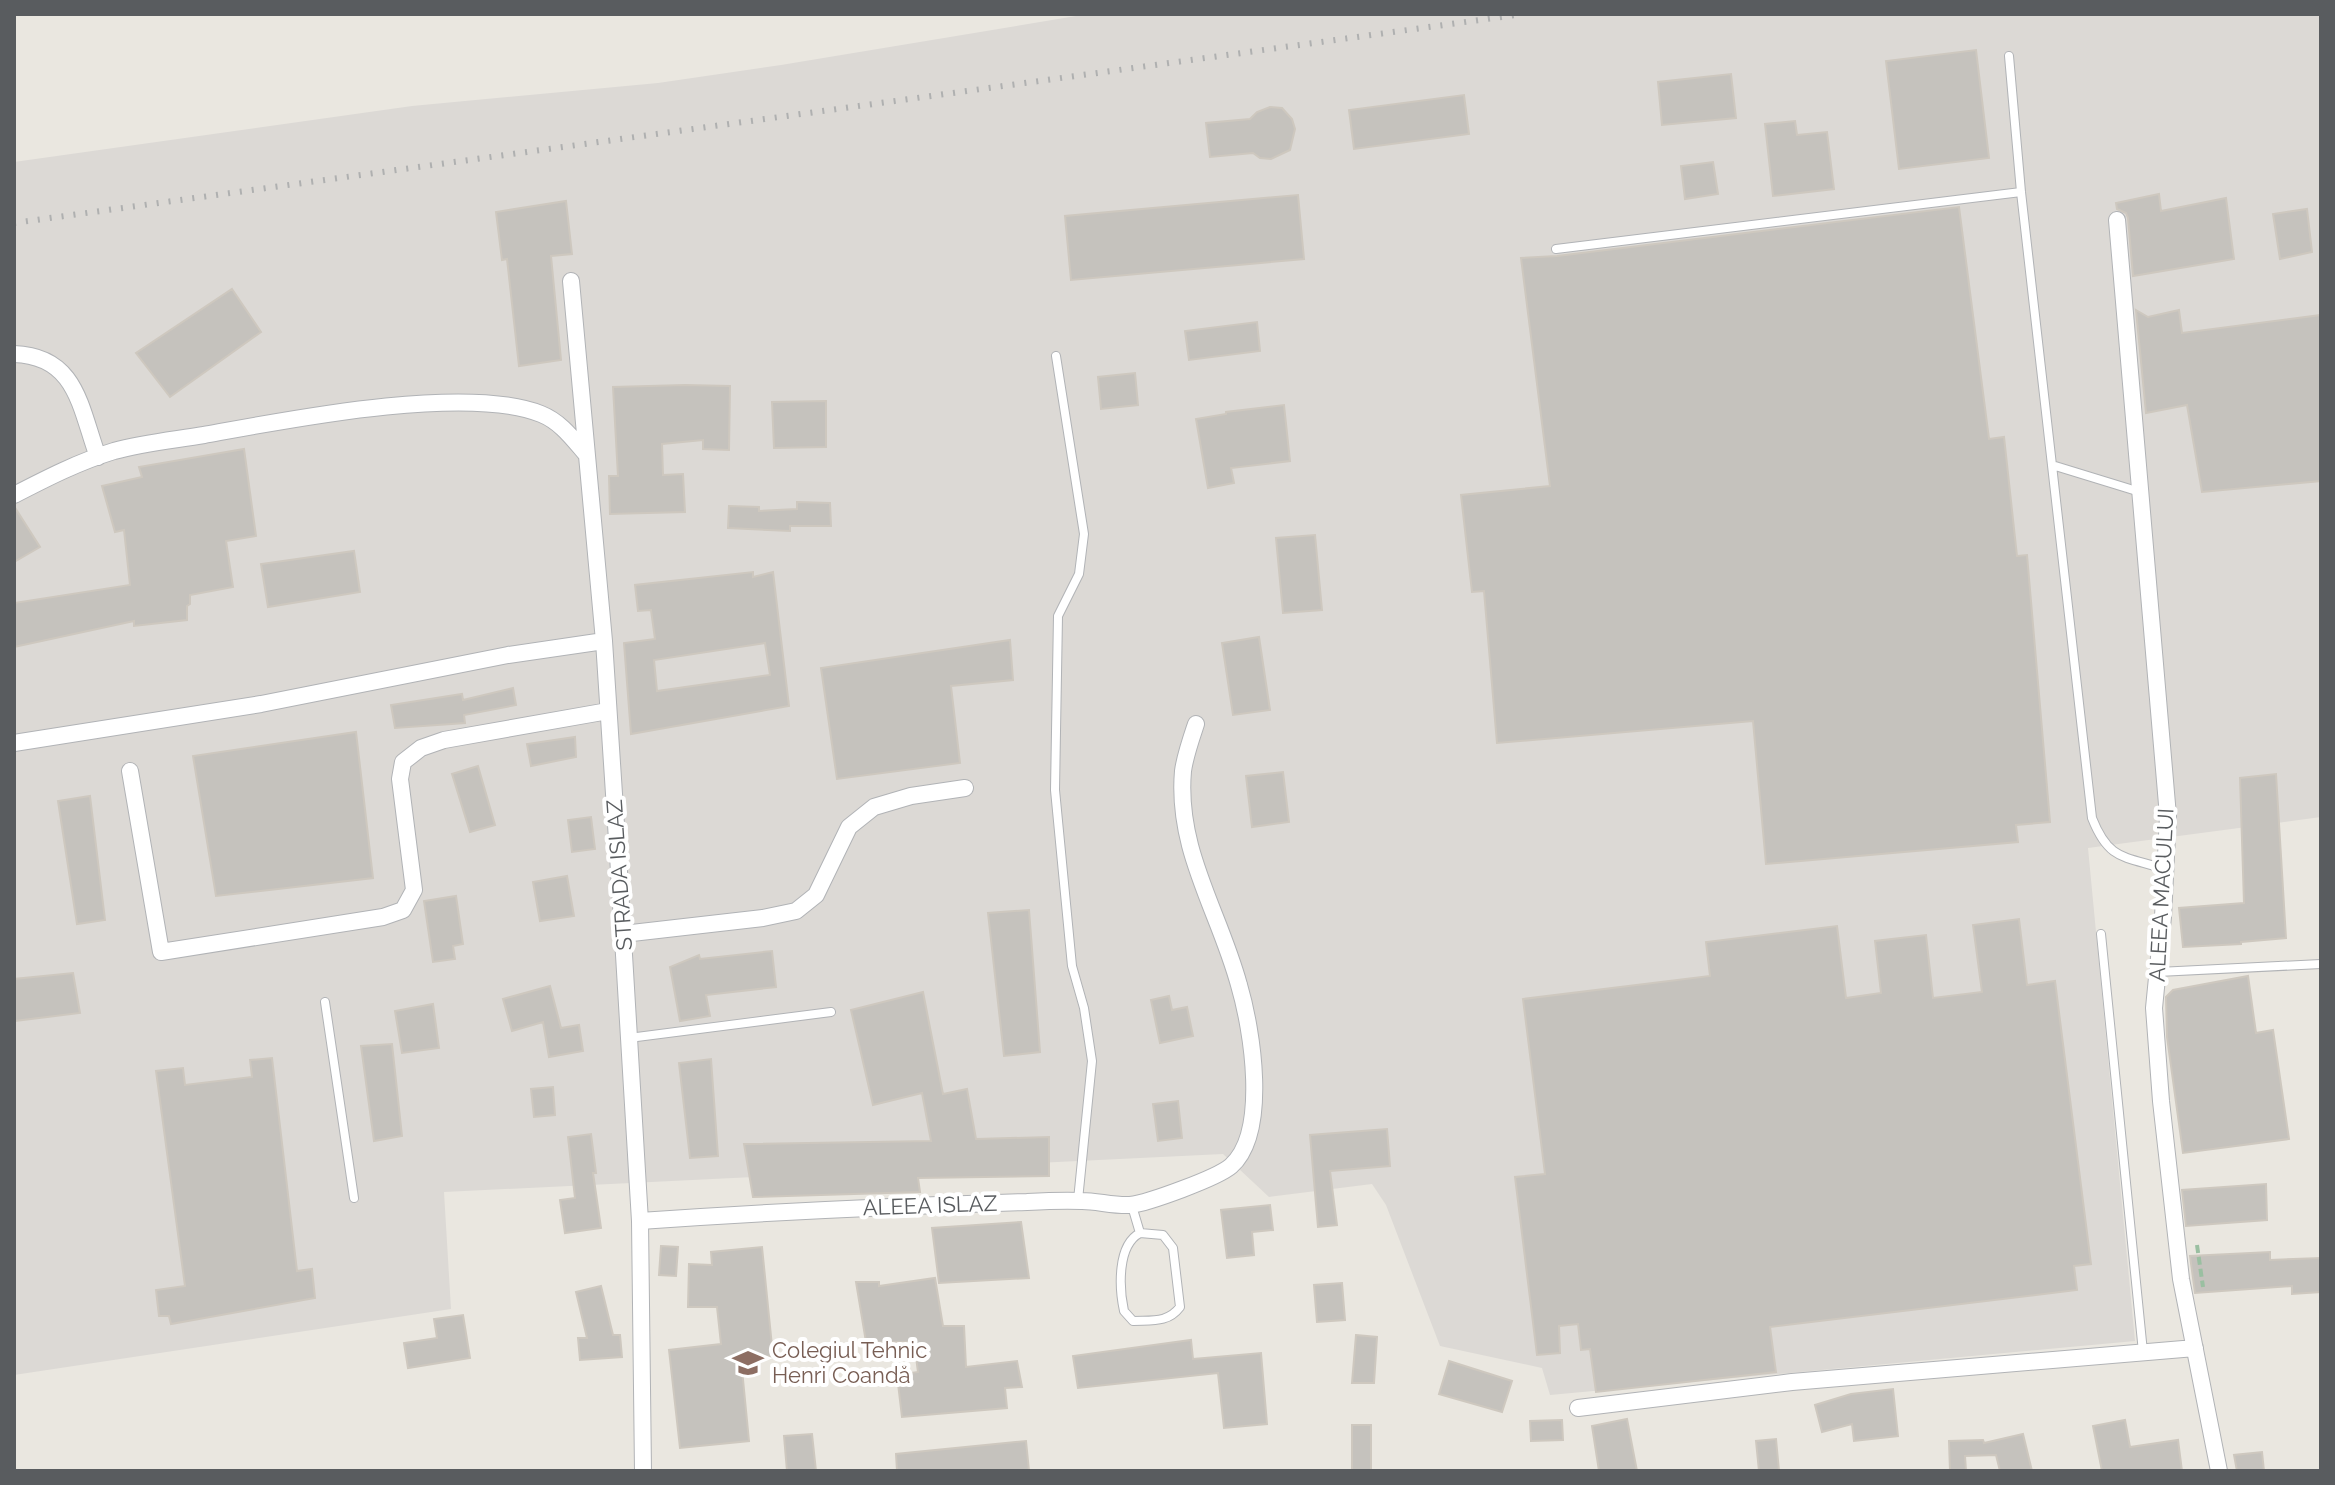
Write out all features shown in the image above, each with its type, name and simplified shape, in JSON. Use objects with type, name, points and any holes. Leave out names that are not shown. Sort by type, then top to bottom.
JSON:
[{"type":"street","name":"ALEEA MACULUI","points":[[2117,220],[2168,816],[2154,1008],[2161,1101],[2181,1279],[2219,1471]]},
{"type":"street","name":"STRADA ISLAZ","points":[[571,281],[604,641],[623,934],[640,1221],[643,1471]]},
{"type":"street","points":[[14,354],[41,357],[56,365],[69,379],[98,457]]},
{"type":"street","points":[[14,495],[71,465],[118,450],[335,414],[431,404],[508,406],[542,415],[566,430],[587,455]]},
{"type":"street","points":[[14,743],[261,704],[508,655],[604,641]]},
{"type":"street","points":[[130,771],[161,952],[383,917],[403,910],[414,890],[400,779],[403,762],[421,748],[444,740],[608,711]]},
{"type":"street","name":"ALEEA ISLAZ","points":[[640,1221],[826,1208],[1078,1200],[1131,1205],[1216,1177],[1233,1165],[1245,1146],[1252,1125],[1250,1031],[1216,913],[1195,868],[1184,828],[1183,768],[1196,724]]},
{"type":"street","points":[[623,934],[763,918],[796,911],[816,895],[849,827],[874,807],[911,796],[965,788]]},
{"type":"street","points":[[1578,1408],[1792,1382],[2195,1348]]},
{"type":"lane","points":[[2009,56],[2021,192],[2092,818],[2101,841],[2113,853],[2165,869]]},
{"type":"lane","points":[[1556,249],[2021,192]]},
{"type":"lane","points":[[1056,356],[1084,534],[1079,574],[1058,616],[1055,790],[1072,966],[1084,1008],[1092,1061],[1078,1200]]},
{"type":"lane","points":[[2052,465],[2140,492]]},
{"type":"lane","points":[[2101,934],[2143,1353]]},
{"type":"lane","points":[[2158,972],[2321,964]]},
{"type":"lane","points":[[325,1002],[354,1198]]},
{"type":"lane","points":[[629,1038],[831,1012]]},
{"type":"lane","points":[[1131,1205],[1140,1233]]},
{"type":"lane","points":[[1140,1233],[1163,1235],[1173,1248],[1180,1307],[1173,1316],[1163,1320],[1133,1321],[1124,1311],[1123,1251],[1130,1238],[1140,1233]]},
{"type":"shaded area","points":[[1088,14],[2321,14],[2321,817],[2088,848],[2135,1341],[1550,1395],[1542,1368],[1440,1346],[1386,1205],[1372,1184],[1269,1197],[1223,1154],[444,1192],[451,1309],[14,1375],[14,162],[412,106],[658,83]]},
{"type":"building","points":[[1976,50],[1989,158],[1899,169],[1886,61]]},
{"type":"building","points":[[1731,74],[1736,118],[1662,125],[1658,82]]},
{"type":"building","points":[[1464,95],[1469,134],[1354,149],[1349,110]]},
{"type":"building","points":[[1270,107],[1282,108],[1292,119],[1295,129],[1290,150],[1271,159],[1260,158],[1253,153],[1210,157],[1206,123],[1250,119],[1257,112]]},
{"type":"building","points":[[1795,121],[1797,135],[1827,132],[1834,189],[1773,196],[1765,124]]},
{"type":"building","points":[[1713,162],[1718,194],[1685,199],[1681,166]]},
{"type":"building","points":[[2159,194],[2161,211],[2226,198],[2234,259],[2133,276],[2128,218],[2126,213],[2117,209],[2116,203]]},
{"type":"building","points":[[1298,195],[1304,259],[1071,280],[1065,216]]},
{"type":"building","points":[[566,201],[572,254],[551,256],[561,360],[519,366],[507,259],[502,260],[496,212]]},
{"type":"building","points":[[1959,207],[1989,439],[2004,437],[2017,556],[2027,555],[2050,822],[2016,825],[2018,842],[1766,864],[1753,721],[1497,743],[1484,591],[1472,592],[1461,495],[1550,486],[1521,258]]},
{"type":"building","points":[[2307,209],[2312,252],[2280,259],[2273,214]]},
{"type":"building","points":[[232,289],[261,332],[170,397],[136,353]]},
{"type":"building","points":[[2136,310],[2148,317],[2179,310],[2182,333],[2321,315],[2321,481],[2202,492],[2187,405],[2146,413]]},
{"type":"building","points":[[1257,322],[1260,351],[1189,360],[1185,331]]},
{"type":"building","points":[[1135,373],[1138,405],[1101,409],[1098,377]]},
{"type":"building","points":[[730,386],[729,450],[703,449],[703,440],[662,444],[663,475],[683,474],[685,512],[610,514],[609,476],[618,476],[613,387]]},
{"type":"building","points":[[826,401],[826,447],[774,448],[772,402]]},
{"type":"building","points":[[1284,405],[1290,461],[1231,468],[1234,483],[1208,488],[1196,419]]},
{"type":"building","points":[[244,449],[256,536],[226,541],[233,587],[190,595],[187,620],[134,626],[134,621],[14,647],[14,603],[130,585],[124,530],[115,532],[102,486],[142,477],[139,467]]},
{"type":"building","points":[[797,502],[830,503],[831,526],[790,526],[790,531],[728,528],[729,506],[759,507],[759,511],[797,509]]},
{"type":"building","points":[[14,506],[40,547],[14,562]]},
{"type":"building","points":[[1315,535],[1322,610],[1283,613],[1276,538]]},
{"type":"building","points":[[354,551],[360,592],[268,607],[261,564]]},
{"type":"building","points":[[753,572],[753,577],[773,572],[789,706],[631,734],[624,643],[655,639],[651,610],[638,611],[635,585]],"holes":[[[765,643],[770,675],[657,691],[654,660]]]},
{"type":"building","points":[[1259,637],[1270,710],[1233,715],[1222,643]]},
{"type":"building","points":[[1010,640],[1013,680],[951,686],[960,763],[837,779],[821,668]]},
{"type":"building","points":[[513,688],[516,705],[464,715],[465,723],[395,728],[391,705],[462,694],[463,700]]},
{"type":"building","points":[[356,732],[373,878],[216,896],[193,756]]},
{"type":"building","points":[[575,737],[576,757],[531,766],[527,744]]},
{"type":"building","points":[[478,766],[495,825],[470,832],[452,774]]},
{"type":"building","points":[[1283,772],[1289,822],[1252,827],[1246,776]]},
{"type":"building","points":[[2276,774],[2286,938],[2183,947],[2179,908],[2244,903],[2240,778]]},
{"type":"building","points":[[90,796],[105,920],[77,924],[58,801]]},
{"type":"building","points":[[591,817],[595,849],[572,852],[568,820]]},
{"type":"building","points":[[567,876],[574,916],[540,921],[533,882]]},
{"type":"building","points":[[456,896],[463,944],[453,946],[455,959],[433,962],[424,901]]},
{"type":"building","points":[[1029,910],[1040,1052],[1004,1056],[988,913]]},
{"type":"building","points":[[2019,919],[2027,985],[2055,981],[2091,1264],[2074,1266],[2077,1290],[1770,1327],[1776,1372],[1596,1392],[1590,1349],[1581,1350],[1578,1324],[1559,1326],[1560,1353],[1537,1355],[1515,1177],[1545,1174],[1523,999],[1710,976],[1706,942],[1837,926],[1846,998],[1881,993],[1875,941],[1926,935],[1933,998],[1982,992],[1973,925]]},
{"type":"building","points":[[772,951],[776,987],[706,995],[710,1016],[680,1021],[670,967],[699,955],[700,959]]},
{"type":"building","points":[[73,973],[80,1013],[14,1021],[14,979]]},
{"type":"building","points":[[2248,976],[2256,1033],[2273,1030],[2289,1139],[2183,1153],[2167,1037],[2166,997],[2173,990]]},
{"type":"building","points":[[550,986],[561,1028],[579,1025],[583,1051],[549,1057],[543,1022],[512,1031],[503,999]]},
{"type":"building","points":[[923,992],[943,1094],[967,1089],[976,1139],[1049,1137],[1049,1176],[918,1178],[920,1192],[753,1197],[744,1144],[931,1141],[922,1093],[873,1105],[851,1010]]},
{"type":"building","points":[[1169,996],[1172,1010],[1187,1007],[1193,1036],[1160,1043],[1151,1000]]},
{"type":"building","points":[[433,1004],[439,1048],[402,1053],[395,1011]]},
{"type":"building","points":[[392,1044],[402,1136],[374,1141],[361,1046]]},
{"type":"building","points":[[272,1058],[297,1271],[312,1269],[315,1298],[171,1324],[169,1316],[159,1316],[156,1290],[185,1286],[156,1071],[183,1068],[185,1085],[252,1077],[250,1060]]},
{"type":"building","points":[[711,1059],[718,1156],[690,1158],[679,1063]]},
{"type":"building","points":[[553,1087],[555,1115],[534,1117],[531,1089]]},
{"type":"building","points":[[1178,1101],[1182,1138],[1158,1141],[1153,1104]]},
{"type":"building","points":[[1387,1129],[1390,1166],[1330,1171],[1337,1225],[1318,1227],[1310,1135]]},
{"type":"building","points":[[591,1134],[601,1228],[565,1233],[560,1200],[575,1198],[568,1137]]},
{"type":"building","points":[[2266,1184],[2267,1220],[2186,1226],[2182,1190]]},
{"type":"building","points":[[1270,1205],[1273,1230],[1252,1232],[1254,1255],[1227,1258],[1221,1210]]},
{"type":"building","points":[[1021,1222],[1029,1278],[939,1283],[932,1228]]},
{"type":"building","points":[[661,1246],[678,1247],[676,1276],[659,1275]]},
{"type":"building","points":[[762,1247],[773,1356],[741,1359],[749,1441],[680,1448],[669,1350],[721,1344],[717,1307],[688,1307],[689,1264],[712,1265],[711,1252]]},
{"type":"building","points":[[2270,1252],[2270,1260],[2321,1258],[2321,1292],[2292,1294],[2292,1286],[2195,1293],[2190,1256]]},
{"type":"building","points":[[935,1278],[943,1326],[964,1326],[966,1367],[1017,1361],[1022,1387],[1005,1388],[1007,1408],[902,1417],[897,1375],[918,1372],[914,1342],[866,1342],[856,1282],[879,1282],[879,1286]]},
{"type":"building","points":[[1342,1283],[1345,1320],[1317,1322],[1314,1285]]},
{"type":"building","points":[[601,1286],[613,1335],[620,1335],[622,1357],[580,1360],[578,1338],[587,1338],[576,1292]]},
{"type":"building","points":[[463,1315],[470,1358],[408,1368],[404,1343],[437,1338],[434,1319]]},
{"type":"building","points":[[1356,1335],[1377,1337],[1374,1383],[1352,1383]]},
{"type":"building","points":[[1191,1340],[1193,1359],[1261,1353],[1267,1424],[1224,1428],[1218,1373],[1078,1388],[1073,1356]]},
{"type":"building","points":[[1449,1361],[1512,1381],[1502,1412],[1439,1394]]},
{"type":"building","points":[[1893,1389],[1898,1436],[1854,1441],[1852,1424],[1822,1432],[1815,1405],[1851,1394]]},
{"type":"building","points":[[1627,1419],[1637,1471],[1599,1471],[1592,1426]]},
{"type":"building","points":[[1562,1420],[1563,1440],[1531,1441],[1530,1421]]},
{"type":"building","points":[[2125,1420],[2130,1447],[2178,1440],[2182,1471],[2102,1471],[2093,1426]]},
{"type":"building","points":[[1352,1425],[1371,1425],[1371,1471],[1352,1471]]},
{"type":"building","points":[[812,1434],[816,1471],[787,1471],[784,1436]]},
{"type":"building","points":[[2023,1434],[2032,1471],[2000,1471],[1996,1455],[1965,1456],[1966,1471],[1950,1471],[1949,1441],[1983,1440],[1984,1443]]},
{"type":"building","points":[[1776,1439],[1779,1471],[1759,1471],[1756,1441]]},
{"type":"building","points":[[1026,1441],[1029,1471],[897,1471],[896,1454]]},
{"type":"building","points":[[2262,1452],[2264,1471],[2237,1471],[2234,1455]]},
{"type":"railway","points":[[14,223],[1523,14]]},
{"type":"place","name":"Colegiul Tehnic Henri Coandă","points":[[748,1363]]}]
